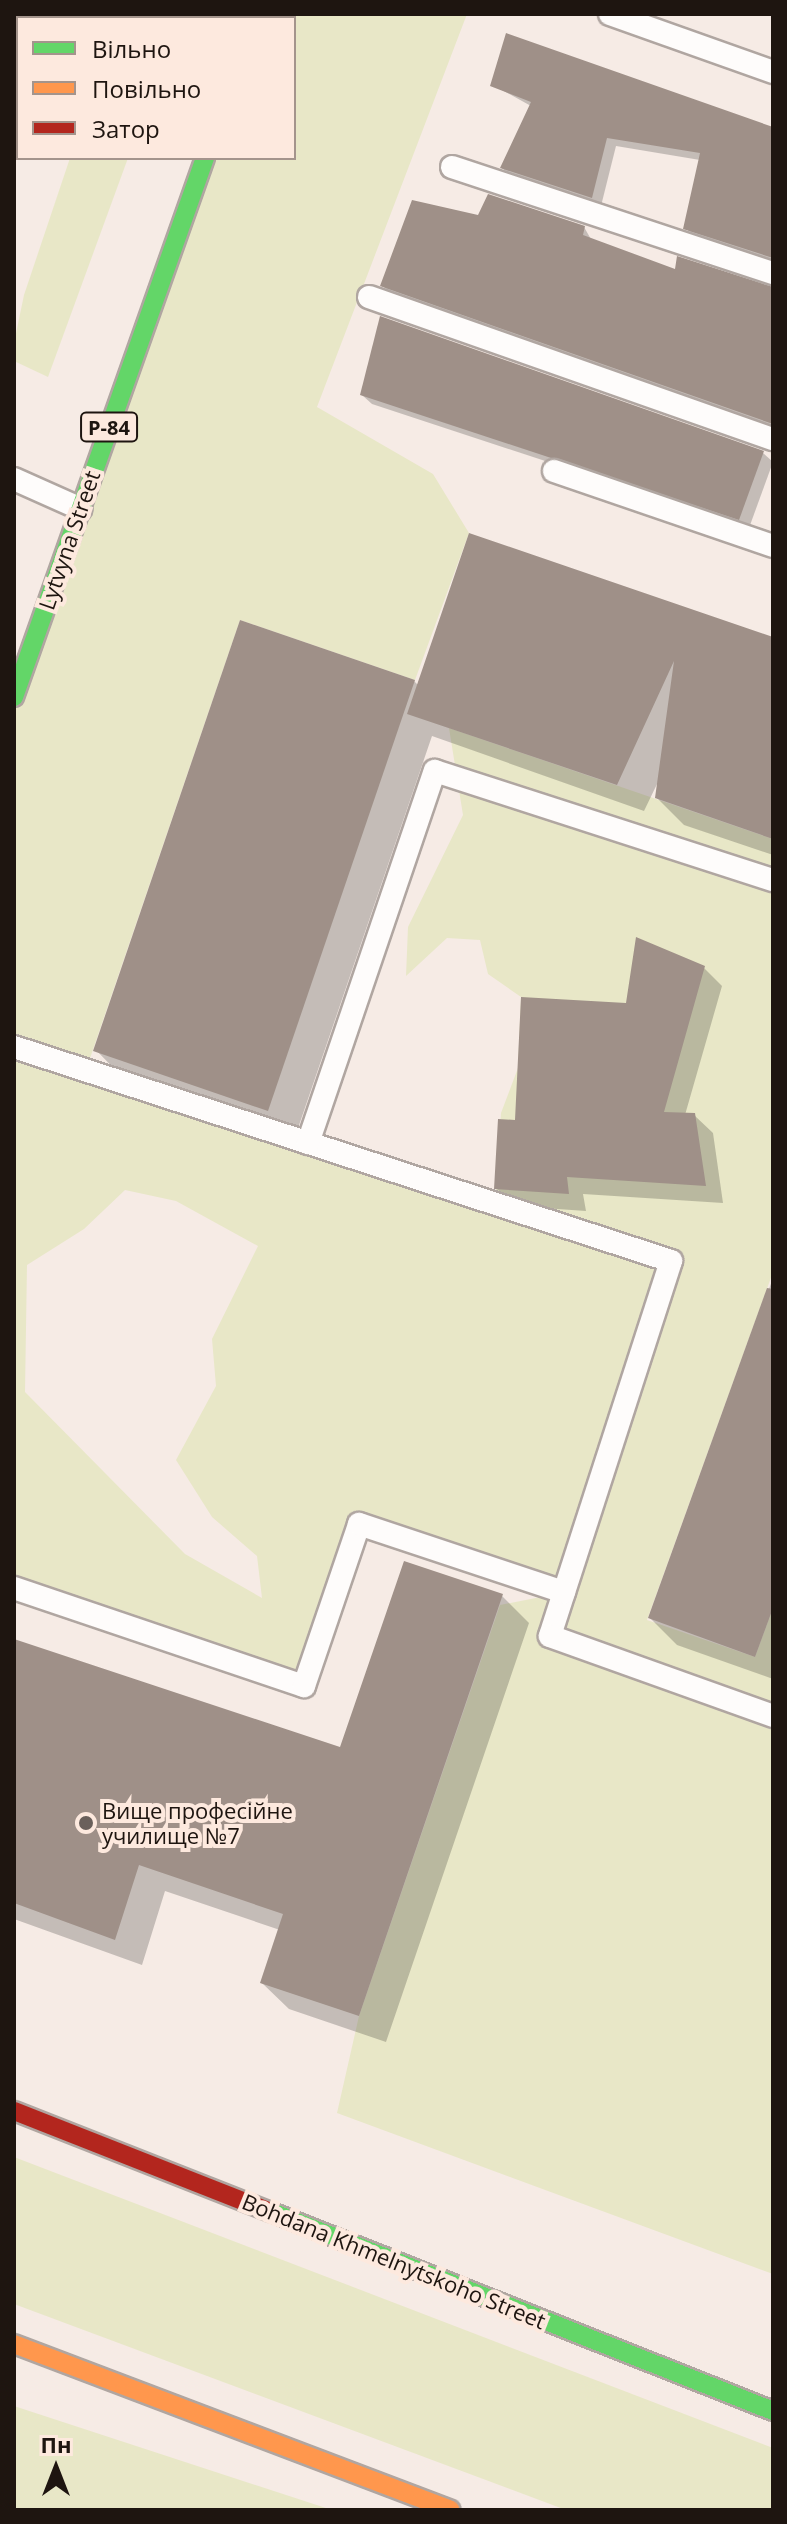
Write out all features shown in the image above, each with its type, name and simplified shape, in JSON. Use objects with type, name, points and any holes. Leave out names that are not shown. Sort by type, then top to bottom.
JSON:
[{"type":"street","name":"Lytvyna Street","points":[[14,697],[204,160]]},
{"type":"street","name":"Bohdana Khmelnytskoho Street","points":[[14,2111],[773,2411]]},
{"type":"street","points":[[14,2344],[451,2510]]},
{"type":"lane","points":[[610,14],[773,72]]},
{"type":"lane","points":[[452,167],[773,273]]},
{"type":"lane","points":[[369,297],[773,439]]},
{"type":"lane","points":[[554,471],[773,546]]},
{"type":"lane","points":[[14,479],[81,509]]},
{"type":"lane","points":[[308,1143],[435,771],[773,880]]},
{"type":"lane","points":[[14,1047],[671,1261],[550,1636],[773,1716]]},
{"type":"lane","points":[[14,1588],[304,1686],[359,1524],[564,1592]]},
{"type":"green space","points":[[14,14],[176,16],[16,16],[14,93]]},
{"type":"green space","points":[[256,14],[467,14],[317,407],[433,474],[469,533],[415,680],[240,620],[86,1070],[495,1205],[501,1113],[518,1068],[521,997],[488,974],[480,940],[447,938],[406,976],[408,927],[463,815],[449,728],[773,839],[773,1272],[647,1620],[755,1657],[773,1608],[773,2274],[337,2113],[359,2016],[500,1605],[561,1593],[359,1525],[304,1686],[14,1588],[14,697],[204,160],[296,160],[296,16]],"holes":[[[125,1190],[176,1201],[258,1246],[212,1339],[216,1386],[176,1460],[212,1517],[257,1556],[262,1598],[185,1554],[25,1392],[27,1265],[84,1229]]]},
{"type":"green space","points":[[69,160],[127,160],[48,377],[14,361],[14,343],[24,295]]},
{"type":"green space","points":[[14,2157],[773,2448],[773,2510],[566,2510],[14,2304]]},
{"type":"green space","points":[[14,2406],[332,2510],[14,2510]]},
{"type":"building","points":[[506,33],[773,127],[773,258],[683,229],[700,153],[607,138],[592,198],[500,168],[531,102],[490,86]]},
{"type":"building","points":[[488,194],[585,226],[583,235],[675,269],[677,256],[773,287],[773,424],[380,286],[412,200],[478,215]]},
{"type":"building","points":[[380,316],[764,451],[739,520],[360,395]]},
{"type":"building","points":[[469,533],[773,637],[773,839],[655,798],[674,661],[617,785],[407,714]]},
{"type":"building","points":[[240,620],[415,680],[268,1111],[93,1051]]},
{"type":"building","points":[[636,937],[705,966],[664,1112],[695,1113],[706,1186],[567,1177],[569,1194],[494,1189],[498,1119],[515,1120],[521,997],[626,1003]]},
{"type":"building","points":[[767,1288],[773,1289],[773,1608],[755,1657],[648,1618]]},
{"type":"building","points":[[404,1561],[503,1594],[359,2016],[260,1983],[283,1914],[139,1865],[115,1940],[14,1903],[14,1639],[340,1747]]},
{"type":"traffic: fast","points":[[14,697],[204,160]]},
{"type":"traffic: fast","points":[[271,2212],[773,2411]]},
{"type":"traffic: slow","points":[[14,2344],[451,2510]]},
{"type":"traffic: jam","points":[[14,2111],[271,2212]]},
{"type":"place","name":"Вище професійне училище №7","points":[[86,1823]]}]
